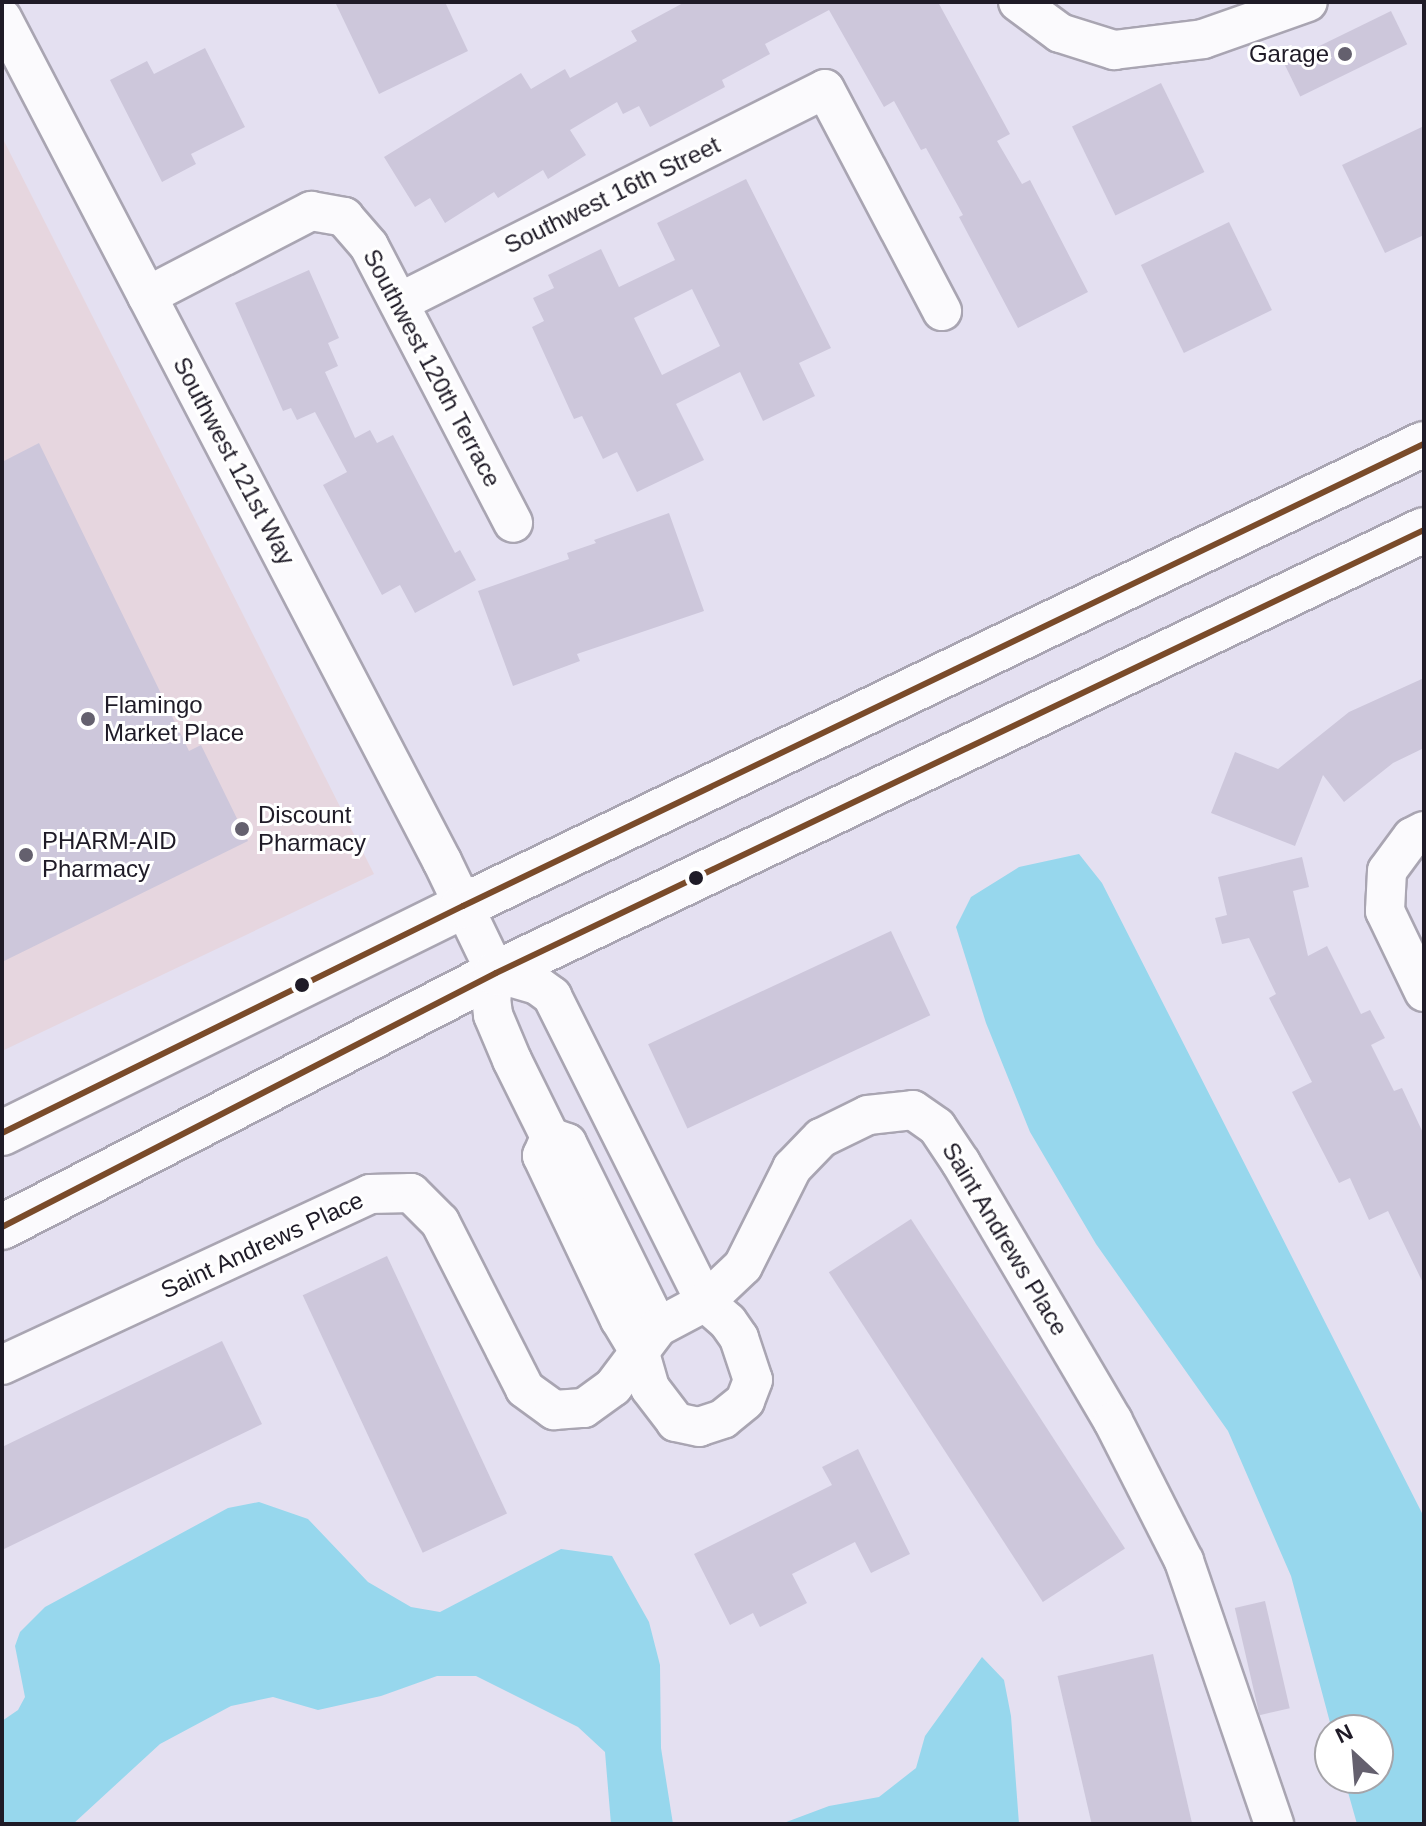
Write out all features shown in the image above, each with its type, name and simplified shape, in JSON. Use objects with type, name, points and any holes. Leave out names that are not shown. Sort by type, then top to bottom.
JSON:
[{"type":"main road","points":[[2,1133],[463,906],[1424,444]]},
{"type":"main road","points":[[2,1227],[496,973],[1424,530]]},
{"type":"street","points":[[1020,4],[1060,33],[1114,50],[1203,39],[1308,2]]},
{"type":"street","name":"Southwest 121st Way","points":[[2,18],[496,973]]},
{"type":"street","name":"Southwest 16th Street","points":[[400,302],[825,89],[942,311]]},
{"type":"street","name":"Southwest 120th Terrace","points":[[147,296],[311,211],[344,217],[369,246],[400,302],[513,523]]},
{"type":"street","points":[[1424,831],[1412,837],[1387,871],[1385,911],[1424,992]]},
{"type":"street","points":[[496,973],[537,985],[552,996],[705,1302],[728,1322],[739,1338],[753,1380],[745,1401],[723,1419],[699,1427],[676,1422],[650,1388],[649,1340],[567,1143],[550,1137],[493,1015],[491,998],[496,973]]},
{"type":"street","name":"Saint Andrews Place","points":[[2,1365],[370,1194],[411,1193],[440,1222],[525,1389],[554,1410],[584,1408],[613,1387],[649,1340],[705,1302],[743,1266],[792,1168],[821,1138],[868,1115],[913,1110],[937,1127],[1113,1421],[1184,1561],[1274,1824]]},
{"type":"shaded area","points":[[2,137],[374,874],[2,1051]]},
{"type":"water","points":[[1079,854],[1102,883],[1424,1517],[1424,1824],[1357,1824],[1349,1794],[1394,1794],[1394,1714],[1328,1714],[1291,1576],[1228,1431],[1096,1244],[1030,1132],[986,1023],[956,927],[971,897],[1019,867]]},
{"type":"water","points":[[259,1502],[308,1519],[368,1582],[411,1607],[440,1612],[561,1549],[612,1556],[649,1622],[660,1665],[661,1748],[673,1824],[611,1824],[605,1752],[578,1727],[476,1676],[437,1676],[381,1696],[318,1710],[273,1697],[231,1706],[160,1744],[73,1824],[2,1824],[2,1721],[18,1710],[25,1697],[15,1646],[20,1632],[45,1607],[228,1508]]},
{"type":"water","points":[[982,1657],[1004,1680],[1011,1716],[1019,1824],[781,1824],[829,1806],[879,1797],[916,1768],[925,1736]]},
{"type":"building","points":[[335,2],[445,2],[468,51],[379,94]]},
{"type":"building","points":[[685,2],[938,2],[1010,134],[997,141],[1022,184],[1030,180],[1088,292],[1018,328],[959,217],[963,215],[926,148],[921,150],[894,101],[884,107],[829,10],[765,44],[770,54],[722,80],[725,87],[650,127],[639,106],[623,114],[617,102],[570,130],[586,155],[548,179],[543,170],[498,198],[494,192],[445,223],[430,198],[415,207],[384,157],[521,73],[531,89],[565,69],[570,78],[637,41],[631,31]]},
{"type":"building","name":"Garage","points":[[1391,11],[1407,44],[1300,96],[1284,63]]},
{"type":"building","points":[[205,48],[245,127],[191,154],[196,164],[162,182],[110,80],[147,61],[154,74]]},
{"type":"building","points":[[1161,83],[1204,172],[1115,215],[1072,126]]},
{"type":"building","points":[[1424,126],[1424,235],[1385,253],[1342,165]]},
{"type":"building","points":[[746,179],[831,348],[799,363],[815,396],[763,421],[740,372],[676,404],[704,460],[637,492],[617,452],[603,459],[582,416],[574,419],[532,327],[544,321],[533,298],[554,288],[548,275],[601,249],[619,287],[675,260],[657,223]],"holes":[[[692,289],[720,346],[662,375],[634,318]]]},
{"type":"building","points":[[1229,222],[1272,310],[1184,353],[1141,265]]},
{"type":"building","points":[[309,270],[339,338],[328,343],[338,366],[325,372],[355,438],[370,430],[377,443],[393,435],[455,553],[460,550],[476,580],[415,613],[400,585],[382,595],[323,485],[347,472],[315,412],[297,420],[291,408],[283,411],[235,303]]},
{"type":"building","name":"Flamingo Market Place","points":[[39,443],[189,751],[201,745],[248,841],[2,962],[2,462]]},
{"type":"building","points":[[669,513],[704,611],[577,654],[580,661],[513,686],[478,591],[569,559],[567,553],[596,543],[594,540]]},
{"type":"building","points":[[1424,678],[1424,748],[1393,763],[1344,802],[1323,775],[1295,846],[1211,813],[1235,752],[1278,769],[1349,712]]},
{"type":"building","points":[[1302,857],[1309,887],[1293,891],[1308,956],[1327,946],[1361,1014],[1370,1010],[1385,1038],[1371,1045],[1394,1091],[1402,1088],[1424,1135],[1424,1285],[1388,1211],[1369,1220],[1350,1178],[1339,1183],[1292,1092],[1312,1082],[1269,998],[1276,994],[1249,938],[1222,944],[1215,918],[1227,915],[1218,877]]},
{"type":"building","points":[[891,931],[930,1015],[687,1129],[648,1044]]},
{"type":"building","points":[[911,1219],[1125,1549],[1043,1602],[829,1272]]},
{"type":"building","points":[[387,1256],[507,1513],[423,1553],[303,1295]]},
{"type":"building","points":[[222,1341],[262,1424],[2,1550],[2,1447]]},
{"type":"building","points":[[858,1449],[910,1554],[871,1573],[855,1542],[792,1574],[807,1603],[760,1627],[753,1613],[730,1625],[694,1554],[832,1485],[822,1467]]},
{"type":"building","points":[[1265,1601],[1290,1708],[1260,1715],[1235,1608]]},
{"type":"building","points":[[1153,1654],[1192,1824],[1092,1824],[1058,1676]]},
{"type":"transit line","points":[[2,1133],[463,906],[1424,444]]},
{"type":"transit line","points":[[2,1227],[496,973],[1424,530]]},
{"type":"place","name":"Garage","points":[[1345,54]]},
{"type":"place","name":"Flamingo Market Place","points":[[88,719]]},
{"type":"place","name":"Discount Pharmacy","points":[[242,829]]},
{"type":"place","name":"PHARM-AID Pharmacy","points":[[26,855]]}]
